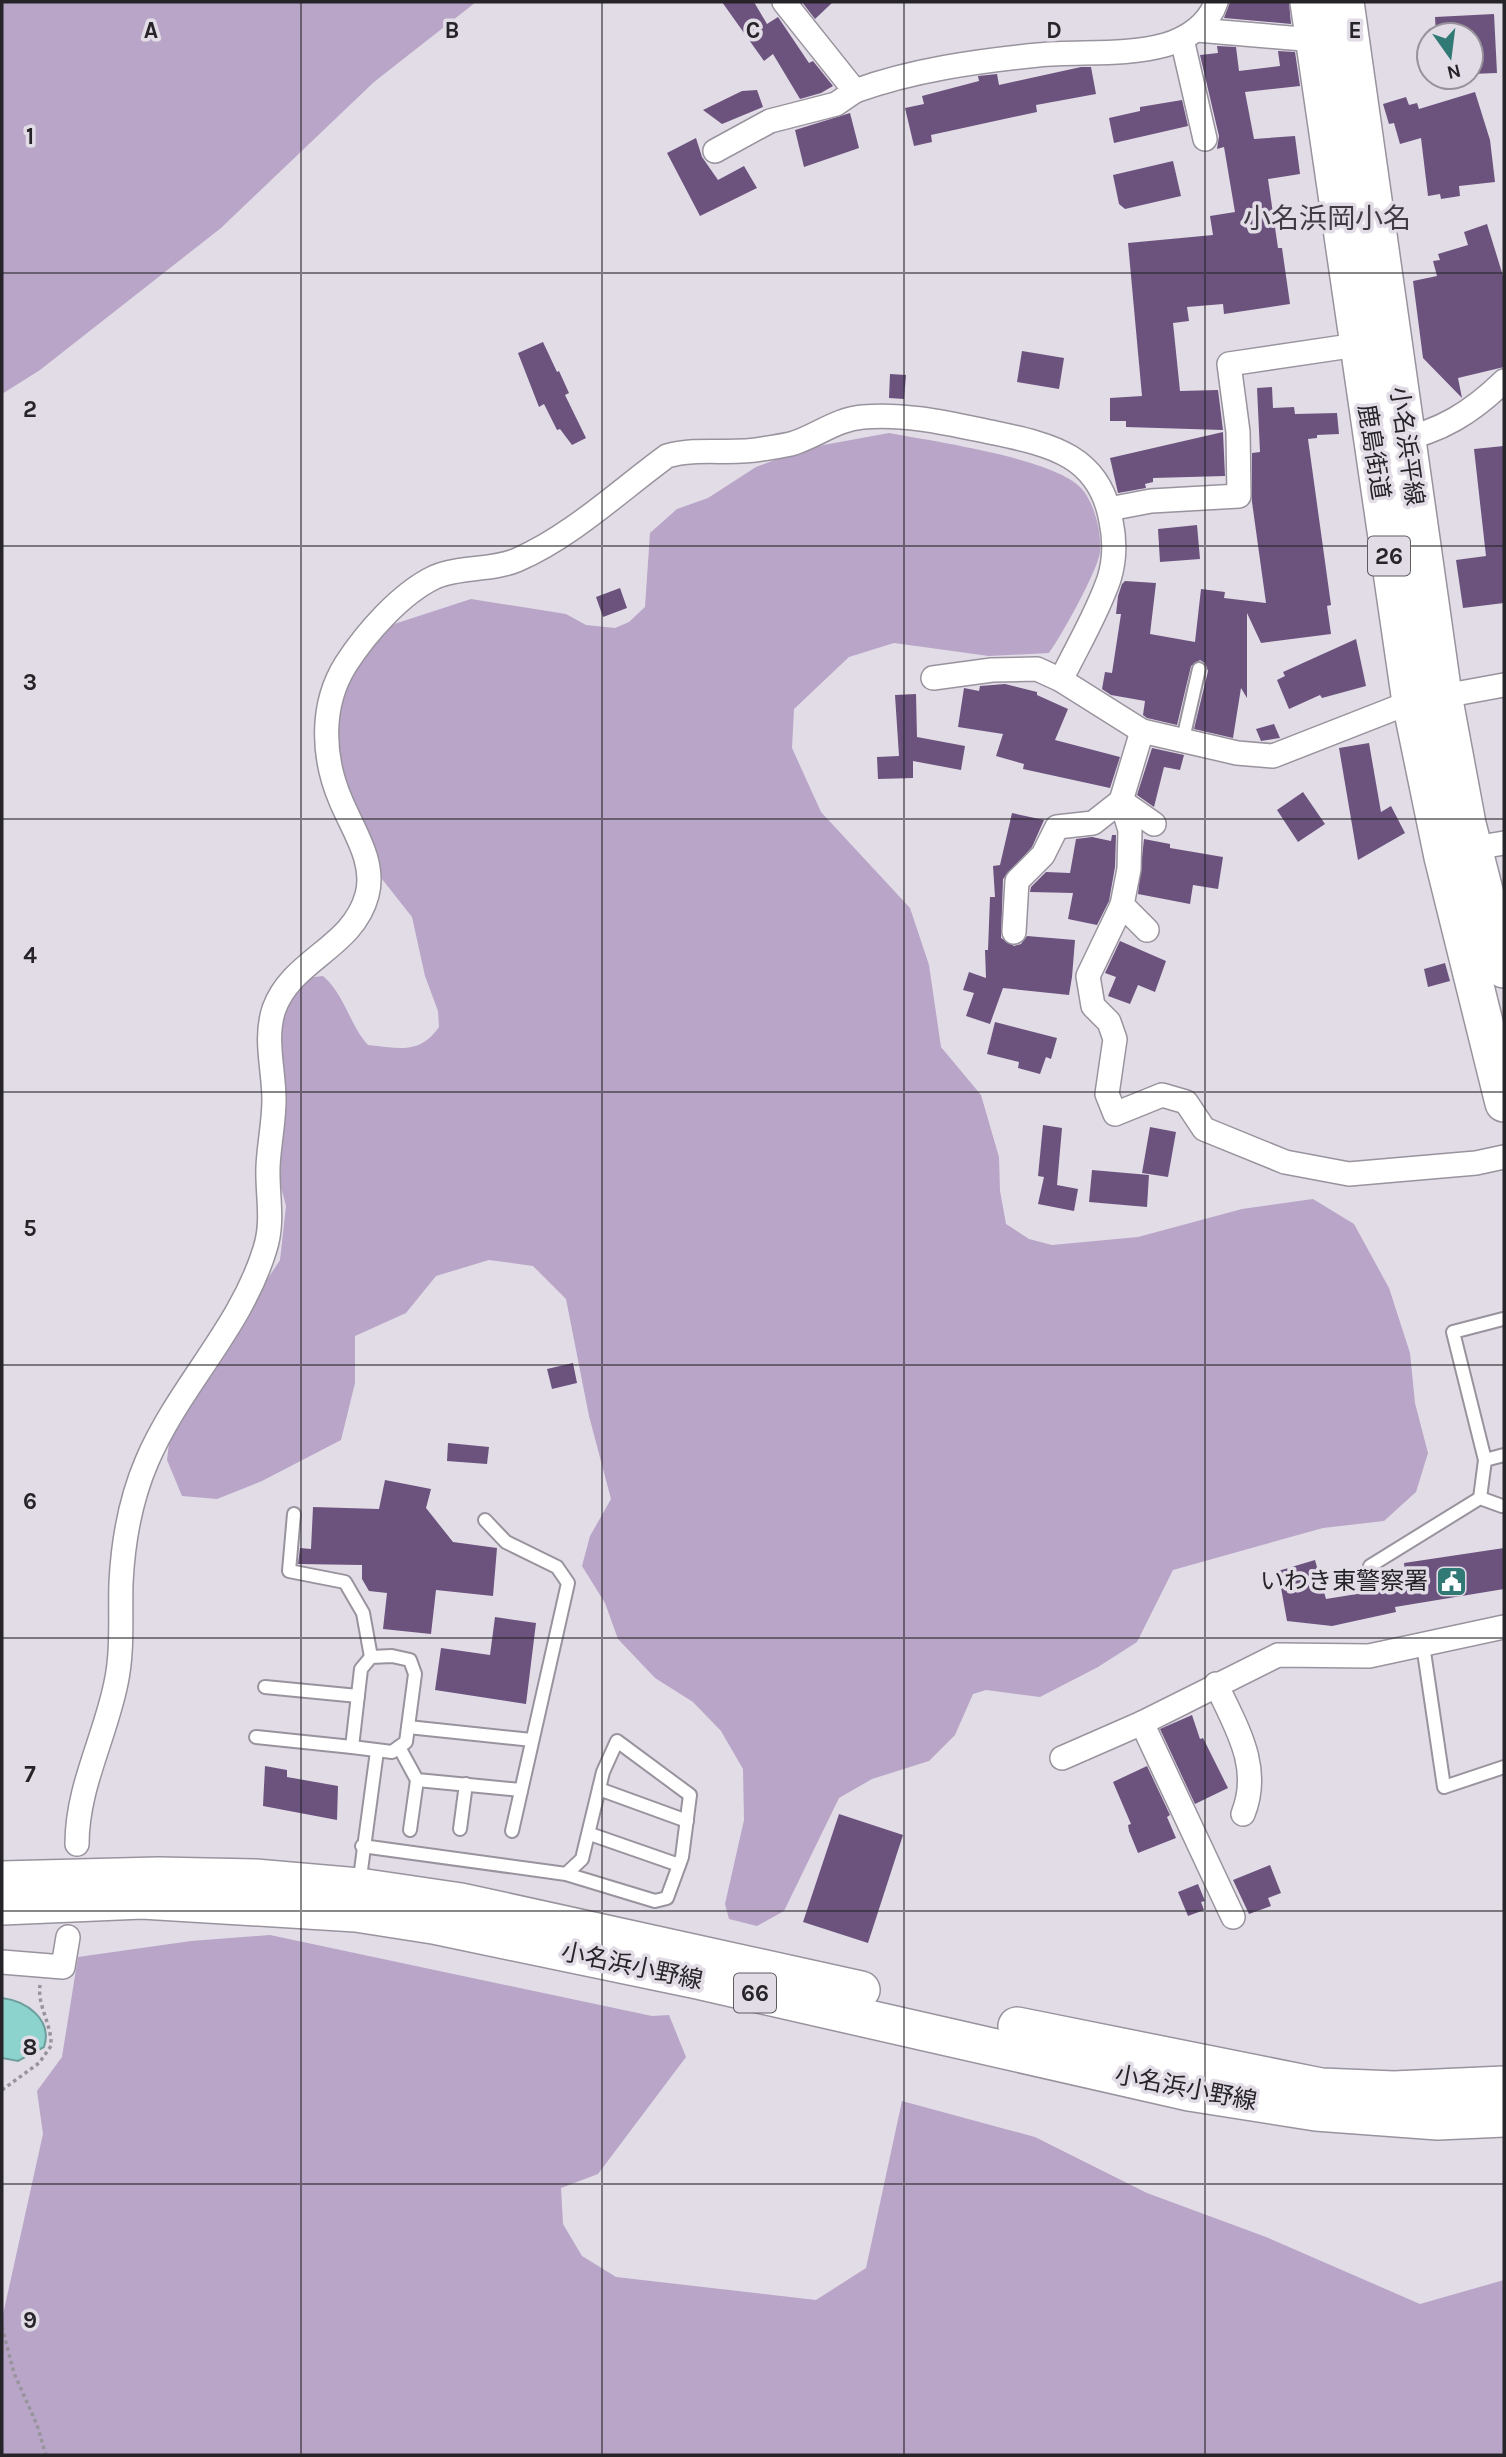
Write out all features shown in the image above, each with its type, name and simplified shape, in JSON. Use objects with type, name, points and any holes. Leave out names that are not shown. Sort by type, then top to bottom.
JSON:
[{"type":"main road","name":"鹿島街道","points":[[1310,2],[1357,345],[1389,441],[1427,699],[1474,849],[1504,1103]]},
{"type":"main road","name":"小名浜平線","points":[[1348,17],[1389,441]]},
{"type":"main road","name":"26","points":[[1474,849],[1504,969]]},
{"type":"main road","name":"小名浜小野線","points":[[2,1880],[158,1876],[255,1878],[358,1900],[433,1925],[697,1980],[1189,2092],[1317,2112],[1438,2121],[1504,2118]]},
{"type":"main road","name":"小名浜小野線","points":[[2,1906],[142,1900],[461,1902],[1023,2027],[1321,2087],[1394,2090],[1504,2085]]},
{"type":"street","points":[[784,2],[855,91]]},
{"type":"street","points":[[1205,139],[1189,34],[1216,2]]},
{"type":"street","points":[[715,151],[770,121],[836,104],[855,91],[887,79],[1037,55],[1150,48],[1189,34],[1315,40],[1348,17]]},
{"type":"street","points":[[1109,509],[1151,501],[1238,496],[1238,432],[1229,364],[1357,345]]},
{"type":"street","points":[[1389,441],[1427,434],[1470,411],[1504,381]]},
{"type":"street","points":[[76,1844],[77,1817],[119,1669],[121,1576],[135,1494],[175,1405],[218,1344],[266,1247],[271,1221],[268,1177],[274,1101],[268,1031],[275,1007],[284,988],[302,969],[341,940],[360,913],[368,892],[369,865],[339,796],[326,740],[329,702],[349,659],[401,602],[437,576],[515,561],[558,538],[667,456],[684,451],[758,450],[794,443],[842,421],[862,416],[932,419],[1026,439],[1073,459],[1094,474],[1104,489],[1109,509],[1114,559],[1108,579],[1061,680]]},
{"type":"street","points":[[933,678],[992,670],[1037,669],[1061,680],[1142,731],[1237,753],[1273,756],[1427,699],[1504,685]]},
{"type":"street","points":[[1142,731],[1121,801],[1130,830],[1129,869],[1122,905],[1088,976],[1093,1006],[1109,1022],[1115,1040],[1107,1094],[1115,1114],[1162,1095],[1186,1102],[1204,1129],[1285,1162],[1349,1174],[1476,1163],[1504,1157]]},
{"type":"street","points":[[1121,801],[1154,824]]},
{"type":"street","points":[[1014,932],[1017,881],[1043,855],[1057,827],[1093,823],[1121,801]]},
{"type":"street","points":[[1122,905],[1147,930]]},
{"type":"street","points":[[1062,1758],[1142,1723],[1278,1655],[1369,1656],[1504,1627]]},
{"type":"street","points":[[1216,1685],[1241,1737],[1252,1769],[1248,1801],[1243,1814]]},
{"type":"street","points":[[1142,1723],[1233,1917]]},
{"type":"street","points":[[2,1962],[63,1967],[68,1937]]},
{"type":"lane","points":[[1183,739],[1199,669]]},
{"type":"lane","points":[[1480,1498],[1485,1460],[1453,1332],[1504,1321]]},
{"type":"lane","points":[[1485,1460],[1504,1455]]},
{"type":"lane","points":[[1480,1498],[1503,1506]]},
{"type":"lane","points":[[1370,1566],[1480,1498]]},
{"type":"lane","points":[[294,1514],[289,1571],[345,1582],[363,1614],[371,1657]]},
{"type":"lane","points":[[485,1520],[506,1542],[557,1567],[568,1583],[567,1598],[512,1831]]},
{"type":"lane","points":[[1423,1645],[1444,1787],[1504,1767]]},
{"type":"lane","points":[[256,1737],[392,1752],[406,1742],[415,1674],[410,1660],[392,1656],[371,1657],[361,1669],[352,1746]]},
{"type":"lane","points":[[265,1687],[358,1696]]},
{"type":"lane","points":[[408,1727],[532,1740]]},
{"type":"lane","points":[[362,1846],[566,1874],[655,1901],[667,1898],[679,1865],[690,1795],[617,1741],[603,1772],[582,1859],[566,1874]]},
{"type":"lane","points":[[400,1747],[416,1780],[410,1830]]},
{"type":"lane","points":[[358,1900],[362,1846],[377,1751]]},
{"type":"lane","points":[[416,1780],[521,1790]]},
{"type":"lane","points":[[460,1829],[466,1784]]},
{"type":"lane","points":[[599,1789],[687,1821]]},
{"type":"lane","points":[[590,1834],[679,1865]]},
{"type":"path","points":[[2,2090],[39,2063],[51,2046],[50,2023],[39,1998],[43,1965]]},
{"type":"path","points":[[2,2327],[14,2373],[37,2425],[46,2455]]},
{"type":"shaded area","points":[[2,2],[476,2],[374,82],[221,228],[40,370],[2,394]]},
{"type":"shaded area","points":[[889,433],[1018,459],[1065,477],[1085,493],[1096,518],[1100,536],[1100,552],[1093,573],[1049,653],[989,656],[894,643],[849,657],[794,709],[792,748],[821,812],[910,908],[929,965],[941,1047],[981,1095],[999,1157],[1000,1191],[1006,1224],[1029,1239],[1052,1245],[1138,1237],[1242,1209],[1313,1199],[1354,1224],[1389,1288],[1410,1353],[1415,1403],[1428,1453],[1416,1492],[1384,1521],[1323,1528],[1173,1570],[1137,1642],[1098,1667],[1040,1697],[986,1690],[973,1694],[955,1735],[929,1761],[872,1779],[839,1798],[784,1911],[757,1926],[729,1919],[725,1904],[744,1820],[743,1769],[721,1731],[693,1702],[655,1678],[618,1639],[605,1603],[582,1566],[590,1536],[611,1499],[589,1416],[566,1299],[533,1266],[489,1260],[436,1276],[406,1313],[355,1336],[355,1383],[341,1440],[262,1481],[217,1499],[182,1496],[167,1460],[171,1426],[280,1260],[286,1206],[277,1172],[277,1043],[288,1003],[306,978],[323,976],[337,992],[368,1045],[399,1048],[416,1046],[432,1036],[439,1027],[438,1011],[425,976],[412,917],[382,879],[345,792],[334,733],[341,684],[382,628],[471,599],[566,614],[586,625],[615,628],[629,622],[645,607],[650,533],[677,509],[708,498],[756,467],[807,448]]},
{"type":"shaded area","points":[[270,1935],[652,2016],[669,2015],[686,2057],[598,2174],[561,2188],[563,2224],[582,2256],[616,2277],[816,2300],[866,2268],[902,2101],[1035,2137],[1147,2193],[1266,2237],[1420,2304],[1504,2280],[1504,2455],[2,2455],[2,2319],[43,2134],[37,2091],[62,2057],[78,1957],[191,1941]]},
{"type":"shaded area","points":[[2,1998],[28,2007],[45,2028],[44,2047],[18,2061],[2,2058]]},
{"type":"building","points":[[722,2],[754,2],[767,24],[778,17],[809,63],[813,61],[833,86],[821,93],[800,99],[773,54],[764,61]]},
{"type":"building","points":[[802,2],[833,2],[815,19]]},
{"type":"building","points":[[1230,2],[1289,2],[1291,24],[1224,18]]},
{"type":"building","points":[[1494,14],[1497,73],[1485,73],[1485,21],[1435,21],[1435,17]]},
{"type":"building","points":[[1217,46],[1236,47],[1239,71],[1280,66],[1278,51],[1295,52],[1300,86],[1245,92],[1254,139],[1295,136],[1300,174],[1268,179],[1278,248],[1282,248],[1290,304],[1224,314],[1223,304],[1187,307],[1189,321],[1173,323],[1180,391],[1218,390],[1223,430],[1126,427],[1126,421],[1110,421],[1110,398],[1142,396],[1128,243],[1213,235],[1210,216],[1235,212],[1224,147],[1217,149],[1219,136],[1200,55],[1218,53]]},
{"type":"building","points":[[1091,67],[1096,94],[1036,105],[1037,112],[931,135],[932,142],[914,146],[905,108],[924,104],[922,96],[979,81],[978,76],[997,74],[999,85]]},
{"type":"building","points":[[757,90],[763,107],[722,124],[703,110],[742,91]]},
{"type":"building","points":[[1475,92],[1490,140],[1495,182],[1459,186],[1460,196],[1441,199],[1440,194],[1428,196],[1421,138],[1400,144],[1394,123],[1389,124],[1383,104],[1406,97],[1409,105],[1417,103],[1419,109]]},
{"type":"building","points":[[1182,100],[1188,126],[1114,143],[1109,118],[1140,111],[1140,107]]},
{"type":"building","points":[[850,113],[859,148],[804,167],[795,130]]},
{"type":"building","points":[[696,138],[702,157],[718,180],[744,166],[757,188],[700,216],[667,153]]},
{"type":"building","points":[[1173,161],[1181,196],[1125,209],[1119,204],[1113,175]]},
{"type":"building","points":[[1487,224],[1504,279],[1504,367],[1458,378],[1462,398],[1423,358],[1413,281],[1437,276],[1433,261],[1440,260],[1438,254],[1468,245],[1464,232]]},
{"type":"building","points":[[543,342],[569,393],[565,395],[586,438],[572,445],[560,429],[557,430],[544,404],[539,407],[518,353]]},
{"type":"building","points":[[1022,351],[1064,358],[1059,389],[1017,382]]},
{"type":"building","points":[[890,374],[906,375],[904,399],[889,398]]},
{"type":"building","points":[[1272,387],[1273,408],[1294,407],[1295,414],[1337,413],[1339,434],[1317,435],[1317,438],[1308,439],[1331,605],[1327,606],[1331,634],[1261,643],[1247,613],[1247,698],[1241,688],[1233,738],[1194,729],[1208,671],[1205,663],[1200,660],[1191,666],[1177,725],[1147,718],[1143,715],[1145,701],[1111,695],[1102,689],[1105,672],[1112,673],[1121,614],[1116,614],[1118,596],[1122,584],[1125,581],[1156,583],[1150,634],[1195,642],[1201,589],[1225,592],[1224,598],[1266,603],[1252,502],[1252,453],[1260,452],[1257,388]]},
{"type":"building","points":[[1223,432],[1225,476],[1153,478],[1153,482],[1145,484],[1146,488],[1118,493],[1110,458]]},
{"type":"building","points":[[1504,446],[1504,603],[1463,608],[1456,560],[1486,556],[1474,449]]},
{"type":"building","points":[[1197,525],[1200,559],[1160,562],[1158,529]]},
{"type":"building","points":[[620,588],[627,608],[603,617],[596,597]]},
{"type":"building","points":[[1356,639],[1366,686],[1322,698],[1320,695],[1289,709],[1277,680],[1285,676],[1283,672]]},
{"type":"building","points":[[1005,684],[1037,692],[1037,695],[1068,709],[1055,740],[1120,757],[1110,788],[1023,769],[1024,764],[996,756],[1003,734],[958,727],[964,688],[979,691],[980,686]]},
{"type":"building","points":[[916,694],[917,737],[965,746],[961,770],[913,761],[913,778],[878,779],[877,757],[899,756],[895,695]]},
{"type":"building","points":[[1274,724],[1280,738],[1261,741],[1256,729]]},
{"type":"building","points":[[1369,743],[1381,812],[1391,806],[1405,833],[1358,860],[1339,748]]},
{"type":"building","points":[[1152,748],[1184,755],[1180,770],[1164,767],[1154,807],[1137,795]]},
{"type":"building","points":[[1303,792],[1325,824],[1298,842],[1277,810]]},
{"type":"building","points":[[1012,813],[1044,820],[1032,847],[1003,879],[1001,938],[1014,946],[1021,944],[1027,936],[1075,940],[1072,977],[1069,995],[1003,988],[990,1024],[966,1016],[974,993],[963,990],[969,972],[986,978],[985,950],[988,950],[990,897],[995,897],[993,866],[1000,865]]},
{"type":"building","points":[[1112,835],[1116,835],[1115,867],[1109,901],[1097,925],[1068,919],[1073,893],[1030,892],[1031,887],[1046,872],[1070,873],[1076,839],[1092,837],[1111,841]]},
{"type":"building","points":[[1144,839],[1170,844],[1170,848],[1223,857],[1218,889],[1193,885],[1190,904],[1138,894]]},
{"type":"building","points":[[1120,941],[1166,961],[1155,992],[1138,985],[1130,1004],[1108,996],[1116,977],[1105,973]]},
{"type":"building","points":[[1445,963],[1450,981],[1428,987],[1424,969]]},
{"type":"building","points":[[995,1022],[1057,1038],[1051,1059],[1046,1057],[1040,1074],[1018,1068],[1019,1062],[987,1054]]},
{"type":"building","points":[[1043,1125],[1062,1128],[1057,1185],[1078,1189],[1074,1211],[1038,1204],[1044,1177],[1038,1176]]},
{"type":"building","points":[[1150,1127],[1176,1132],[1168,1177],[1142,1173]]},
{"type":"building","points":[[1092,1170],[1149,1175],[1147,1207],[1089,1202]]},
{"type":"building","points":[[573,1363],[577,1383],[552,1389],[547,1369]]},
{"type":"building","points":[[448,1443],[489,1447],[487,1464],[447,1461]]},
{"type":"building","points":[[385,1480],[431,1489],[426,1508],[453,1542],[497,1548],[493,1596],[436,1590],[431,1634],[383,1629],[387,1593],[369,1591],[362,1579],[362,1565],[298,1564],[300,1548],[311,1549],[313,1507],[379,1509]]},
{"type":"building","points":[[1504,1548],[1504,1589],[1395,1607],[1396,1612],[1332,1626],[1287,1621],[1278,1571],[1315,1560],[1326,1599],[1400,1587],[1397,1573],[1405,1571],[1404,1563]]},
{"type":"building","points":[[495,1617],[536,1623],[526,1704],[435,1690],[441,1648],[490,1655]]},
{"type":"building","points":[[1192,1715],[1200,1739],[1203,1738],[1228,1788],[1195,1804],[1160,1729]]},
{"type":"building","points":[[265,1766],[287,1770],[287,1777],[338,1786],[337,1820],[263,1806]]},
{"type":"building","points":[[1147,1766],[1170,1815],[1167,1817],[1176,1838],[1138,1853],[1129,1831],[1128,1825],[1131,1824],[1113,1782]]},
{"type":"building","points":[[839,1814],[903,1835],[868,1943],[803,1922]]},
{"type":"building","points":[[1270,1865],[1281,1893],[1268,1898],[1271,1906],[1249,1914],[1233,1880]]},
{"type":"building","points":[[1198,1884],[1205,1901],[1201,1902],[1204,1910],[1188,1916],[1178,1892]]},
{"type":"place","name":"いわき東警察署","points":[[1451,1581]]},
{"type":"district","name":"小名浜岡小名","points":[[1327,218]]}]
